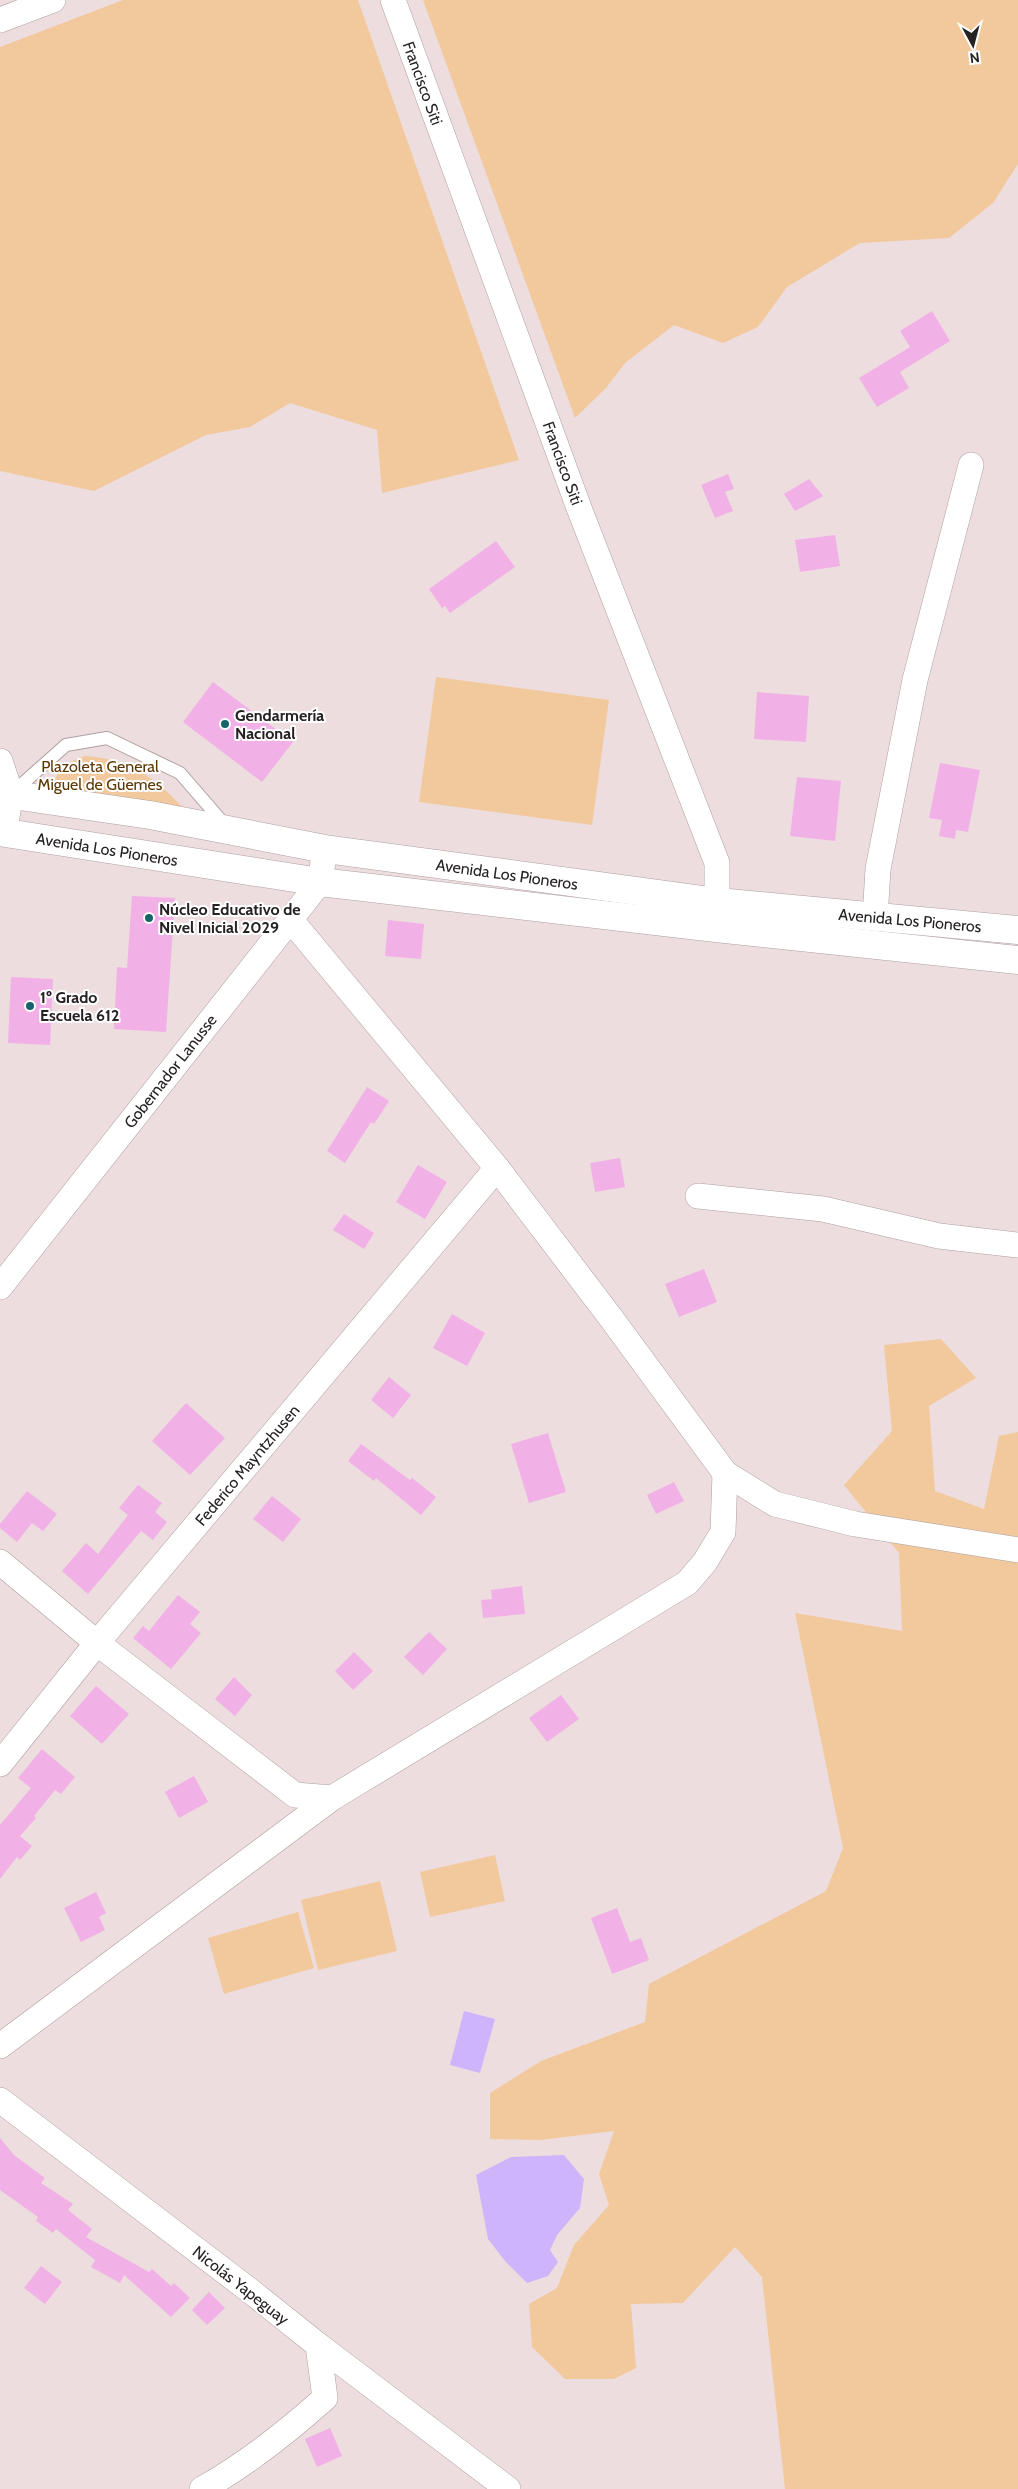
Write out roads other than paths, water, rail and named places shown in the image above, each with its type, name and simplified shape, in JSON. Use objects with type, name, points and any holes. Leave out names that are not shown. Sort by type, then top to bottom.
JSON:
[{"type":"main road","name":"Avenida Los Pioneros","points":[[6,794],[150,815],[325,849],[717,915],[1018,960]]},
{"type":"main road","name":"Avenida Los Pioneros","points":[[2,832],[320,882],[717,915],[875,918],[1018,930]]},
{"type":"street","points":[[0,20],[28,5],[53,0]]},
{"type":"street","name":"Francisco Siti","points":[[393,0],[579,508],[717,863],[717,915]]},
{"type":"street","points":[[875,918],[878,869],[914,680],[971,465]]},
{"type":"street","points":[[0,761],[6,794],[2,832]]},
{"type":"street","points":[[320,882],[325,849]]},
{"type":"street","name":"Gobernador Lanusse","points":[[0,1287],[320,882]]},
{"type":"street","points":[[290,919],[497,1168],[611,1318],[724,1473],[775,1504],[855,1524],[1018,1550]]},
{"type":"street","name":"Federico Mayntzhusen","points":[[0,1764],[97,1643],[497,1168]]},
{"type":"street","points":[[698,1196],[824,1209],[939,1236],[1018,1246]]},
{"type":"street","points":[[0,2046],[332,1798],[687,1582],[705,1562],[723,1532],[724,1473]]},
{"type":"street","points":[[0,1562],[97,1643],[295,1795],[332,1798]]},
{"type":"street","name":"Nicolás Yapeguay","points":[[0,2100],[249,2290],[318,2346],[508,2489]]},
{"type":"street","points":[[202,2489],[226,2476],[286,2432],[325,2398],[318,2346]]},
{"type":"lane","points":[[6,794],[66,745],[107,738],[180,773],[230,831]]},
{"type":"place","name":"Gendarmería Nacional","points":[[225,724]]},
{"type":"place","name":"Núcleo Educativo de Nivel Inicial 2029","points":[[149,918]]},
{"type":"place","name":"1º Grado Escuela 612","points":[[30,1006]]},
{"type":"park label","name":"Plazoleta General Miguel de Güemes","points":[[100,775]]}]
